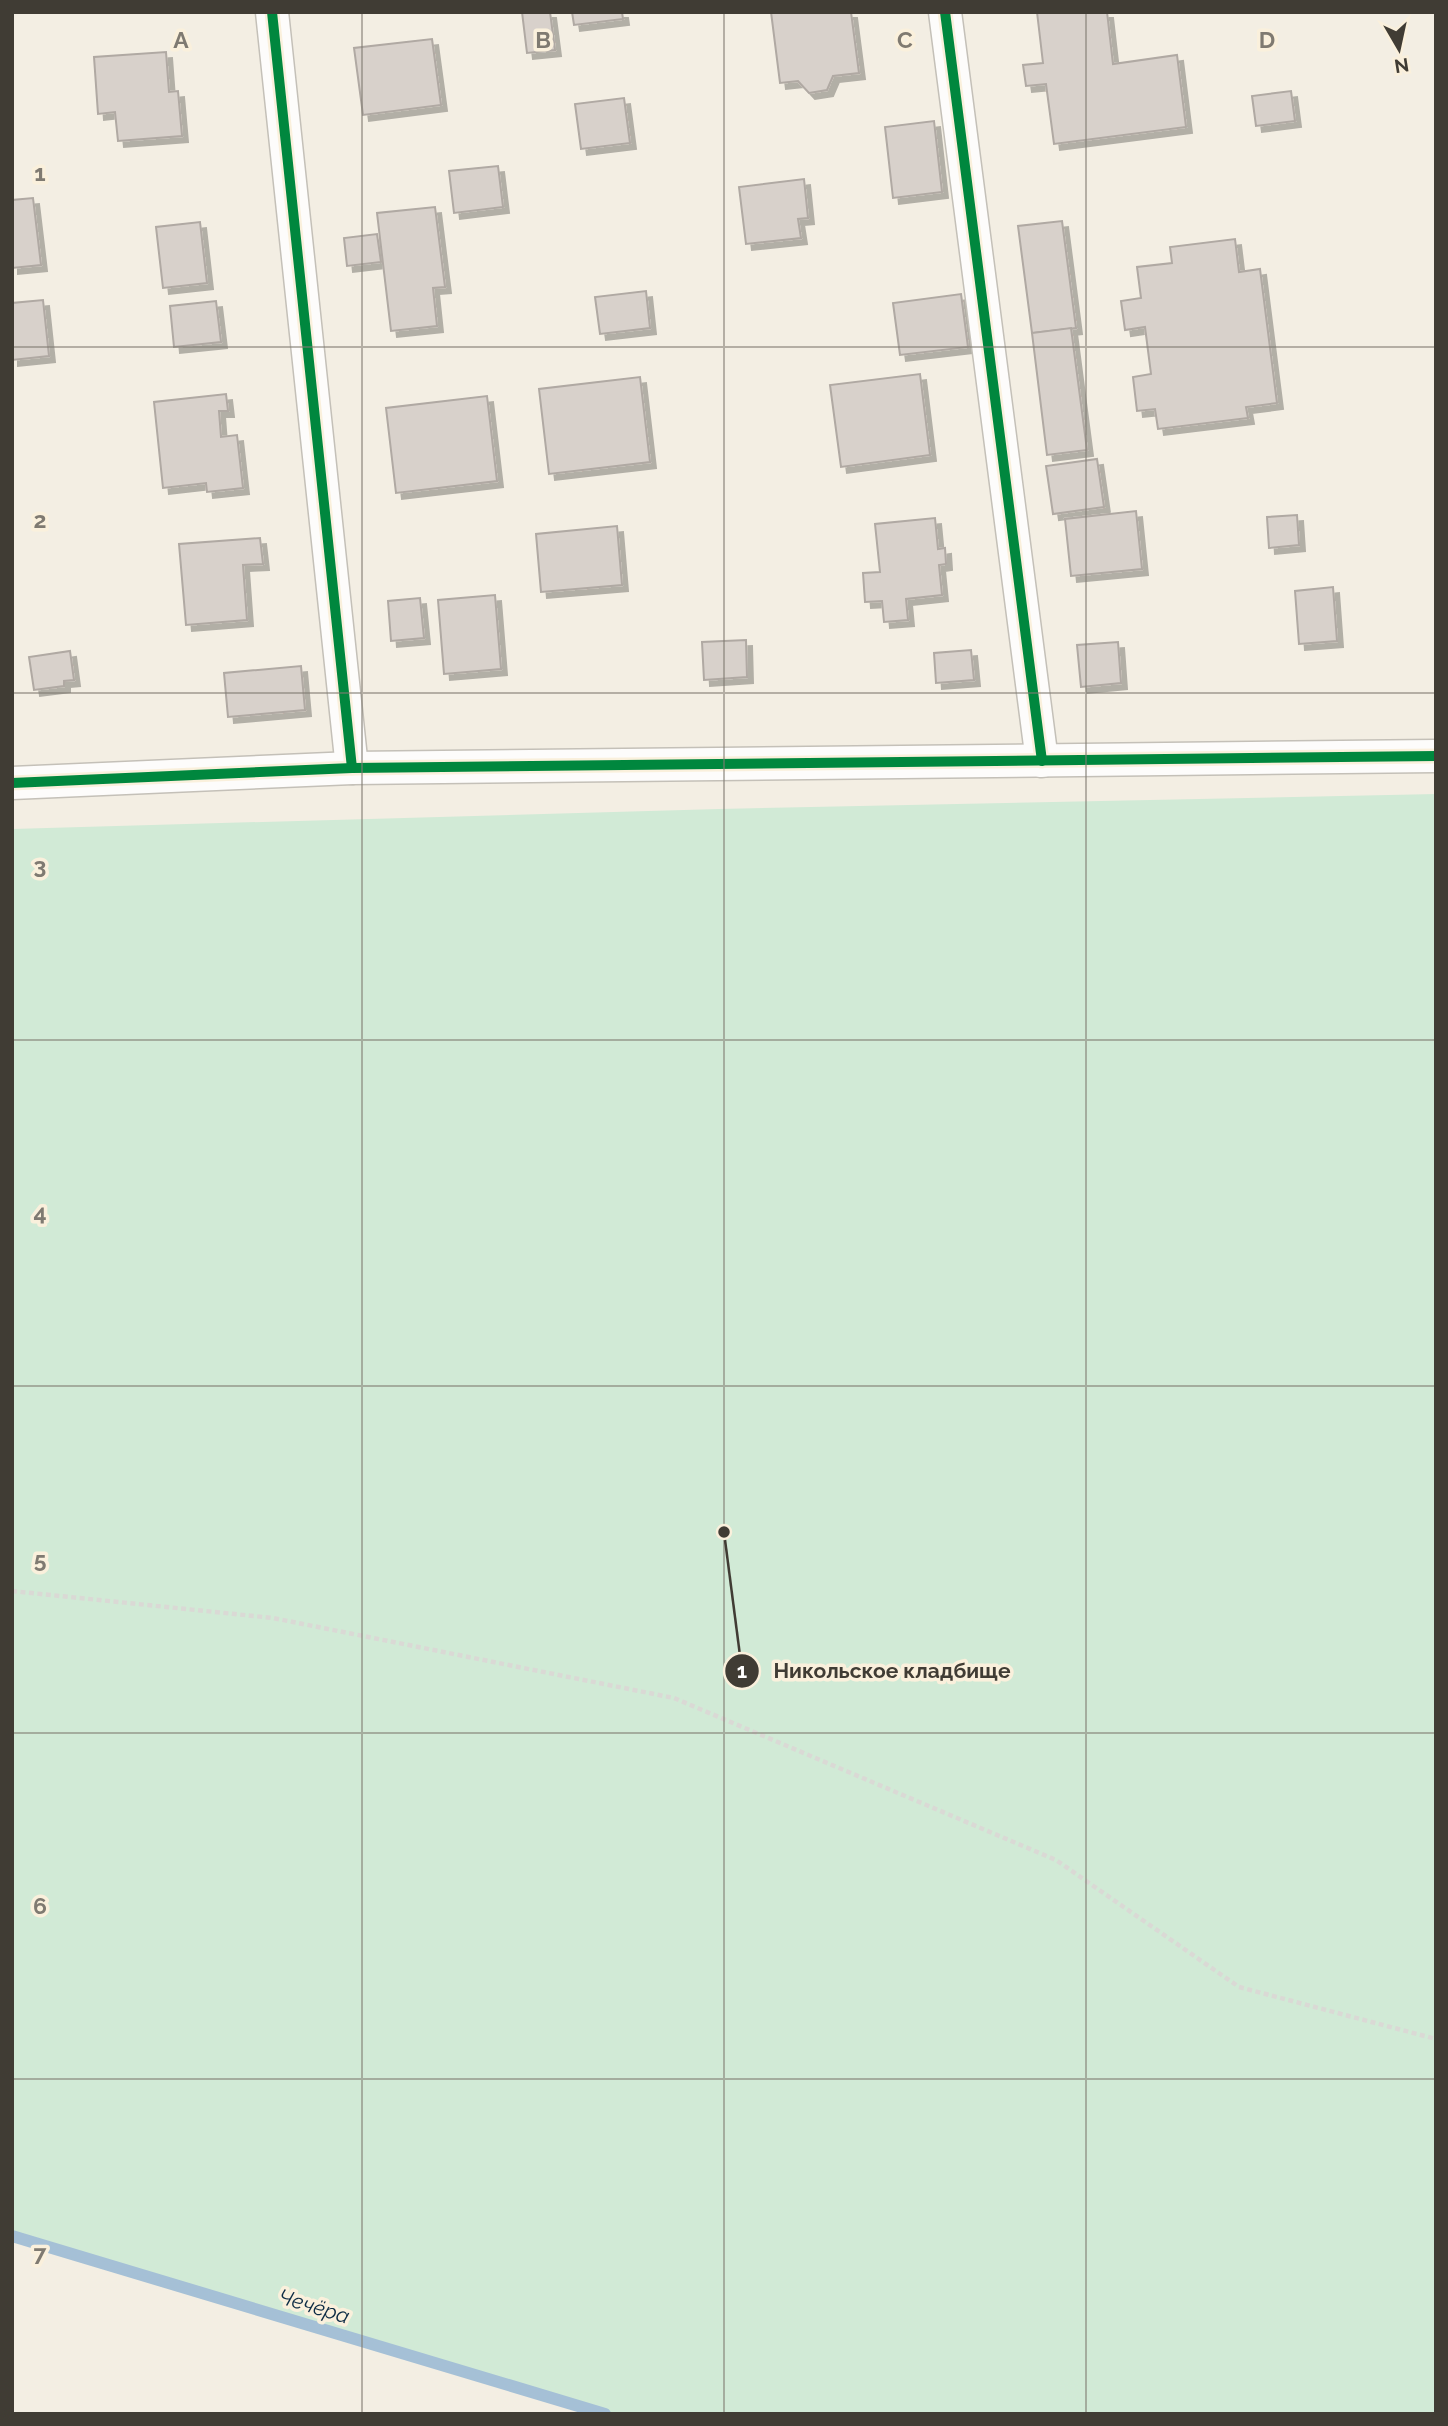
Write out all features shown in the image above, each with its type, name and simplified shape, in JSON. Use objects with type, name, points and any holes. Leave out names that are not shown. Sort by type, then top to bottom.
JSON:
[{"type":"street","points":[[272,12],[352,768]]},
{"type":"street","points":[[945,12],[1042,761]]},
{"type":"street","points":[[12,783],[352,768],[1436,756]]},
{"type":"path","points":[[12,1591],[273,1618],[674,1698],[1056,1860],[1240,1987],[1436,2039]]},
{"type":"green space","points":[[1436,794],[1436,2414],[605,2414],[12,2236],[12,829],[719,809]]},
{"type":"building","points":[[522,12],[550,12],[555,50],[527,53]]},
{"type":"building","points":[[572,12],[622,12],[623,19],[574,25]]},
{"type":"building","points":[[771,12],[851,12],[859,73],[833,76],[827,90],[809,93],[798,81],[780,83]]},
{"type":"building","points":[[1037,12],[1107,12],[1113,64],[1177,55],[1186,127],[1054,144],[1046,84],[1026,86],[1023,65],[1043,63]]},
{"type":"building","points":[[432,39],[441,105],[363,115],[354,48]]},
{"type":"building","points":[[166,52],[169,92],[178,91],[182,136],[118,141],[115,112],[98,114],[94,57]]},
{"type":"building","points":[[1291,91],[1295,121],[1256,126],[1252,96]]},
{"type":"building","points":[[624,98],[630,143],[581,149],[575,104]]},
{"type":"building","points":[[934,121],[942,192],[893,198],[885,127]]},
{"type":"building","points":[[498,166],[503,207],[454,213],[449,171]]},
{"type":"building","points":[[804,179],[808,218],[798,219],[801,238],[746,244],[739,187]]},
{"type":"building","points":[[33,198],[41,265],[12,268],[12,200]]},
{"type":"building","points":[[435,207],[445,287],[433,288],[437,326],[391,331],[377,213]]},
{"type":"building","points":[[1062,221],[1076,328],[1032,333],[1018,226]]},
{"type":"building","points":[[200,222],[207,283],[163,288],[156,227]]},
{"type":"building","points":[[377,234],[381,262],[347,266],[344,238]]},
{"type":"building","points":[[1235,239],[1239,272],[1260,269],[1277,403],[1246,407],[1248,418],[1158,429],[1155,409],[1137,411],[1133,377],[1151,374],[1145,327],[1125,330],[1121,301],[1141,298],[1137,267],[1172,263],[1170,247]]},
{"type":"building","points":[[646,291],[650,328],[600,334],[595,297]]},
{"type":"building","points":[[961,294],[968,347],[900,355],[893,303]]},
{"type":"building","points":[[43,300],[49,356],[12,360],[12,303]]},
{"type":"building","points":[[216,301],[221,342],[174,347],[170,306]]},
{"type":"building","points":[[1071,328],[1087,450],[1047,455],[1032,333]]},
{"type":"building","points":[[920,374],[930,455],[841,467],[830,385]]},
{"type":"building","points":[[640,377],[650,462],[549,474],[539,389]]},
{"type":"building","points":[[226,394],[228,411],[219,411],[221,437],[237,435],[243,488],[207,492],[206,483],[163,488],[154,402]]},
{"type":"building","points":[[487,396],[497,481],[396,493],[386,408]]},
{"type":"building","points":[[1097,459],[1104,507],[1053,514],[1046,466]]},
{"type":"building","points":[[1136,511],[1142,569],[1071,576],[1065,519]]},
{"type":"building","points":[[1297,515],[1299,545],[1269,548],[1267,517]]},
{"type":"building","points":[[935,518],[938,549],[945,548],[946,564],[939,565],[942,595],[906,599],[908,620],[884,622],[882,601],[865,602],[863,573],[880,572],[875,524]]},
{"type":"building","points":[[617,526],[622,585],[541,592],[536,534]]},
{"type":"building","points":[[260,538],[263,564],[243,565],[247,620],[186,625],[179,544]]},
{"type":"building","points":[[1333,587],[1337,641],[1299,644],[1295,591]]},
{"type":"building","points":[[495,595],[501,669],[444,674],[438,600]]},
{"type":"building","points":[[420,598],[424,638],[391,641],[388,601]]},
{"type":"building","points":[[746,640],[747,677],[704,680],[702,642]]},
{"type":"building","points":[[1118,642],[1121,683],[1081,687],[1077,645]]},
{"type":"building","points":[[971,650],[974,680],[936,683],[934,653]]},
{"type":"building","points":[[70,651],[74,680],[64,681],[64,686],[34,690],[29,657]]},
{"type":"building","points":[[301,666],[305,710],[228,717],[224,673]]},
{"type":"waterway","name":"Чечёра","points":[[12,2236],[605,2414]]},
{"type":"cycle path","points":[[272,12],[352,768]]},
{"type":"cycle path","points":[[945,12],[1042,761]]},
{"type":"cycle path","points":[[12,783],[352,768],[1436,756]]},
{"type":"place","name":"Никольское кладбище","points":[[724,1532]]}]
